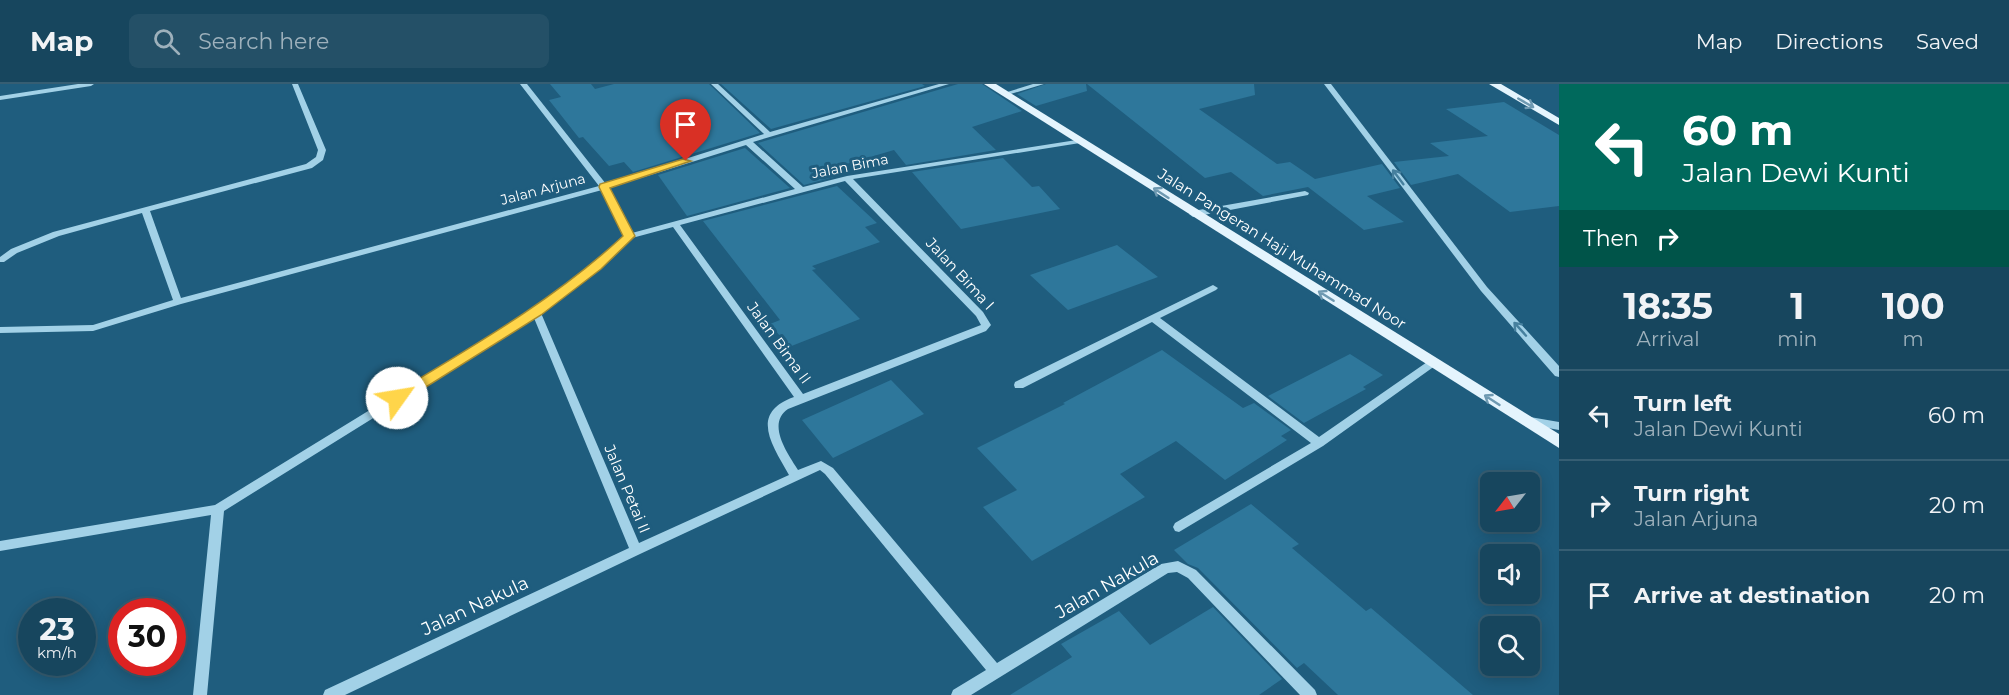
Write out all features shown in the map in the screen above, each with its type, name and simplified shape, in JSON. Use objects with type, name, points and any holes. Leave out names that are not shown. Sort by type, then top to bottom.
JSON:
[{"type":"main road","name":"Jalan Pangeran Haji Muhammad Noor","points":[[989,84],[1559,442]]},
{"type":"main road","points":[[1494,84],[1559,122]]},
{"type":"street","points":[[0,98],[92,84]]},
{"type":"street","points":[[1,260],[14,251],[56,234],[309,166],[320,159],[322,150],[295,84]]},
{"type":"street","points":[[0,546],[218,508],[537,312],[597,267],[629,236],[604,187],[523,84]]},
{"type":"street","points":[[714,84],[769,135]]},
{"type":"street","name":"Jalan Arjuna","points":[[0,330],[93,328],[178,302],[604,187],[748,141],[946,84]]},
{"type":"street","points":[[1004,94],[1041,84]]},
{"type":"street","points":[[1327,84],[1484,289],[1559,373]]},
{"type":"street","points":[[748,141],[801,190]]},
{"type":"street","name":"Jalan Bima","points":[[629,236],[847,178],[1080,141]]},
{"type":"street","name":"Jalan Bima I","points":[[801,399],[983,329],[986,325],[980,315],[847,178]]},
{"type":"street","points":[[1193,214],[1305,193]]},
{"type":"street","points":[[146,210],[178,302]]},
{"type":"street","name":"Jalan Bima II","points":[[675,224],[801,399],[783,406],[772,420],[772,429],[795,476]]},
{"type":"street","points":[[1019,385],[1213,288]]},
{"type":"street","name":"Jalan Petai II","points":[[537,312],[636,550],[821,465],[829,471],[996,672]]},
{"type":"street","points":[[1153,318],[1319,443]]},
{"type":"street","points":[[1179,527],[1319,443],[1434,363]]},
{"type":"street","points":[[1521,419],[1559,426]]},
{"type":"street","points":[[200,695],[218,508]]},
{"type":"street","name":"Jalan Nakula","points":[[330,695],[636,550]]},
{"type":"street","name":"Jalan Nakula","points":[[958,695],[1165,568],[1178,566],[1192,574],[1310,695]]},
{"type":"building","points":[[550,84],[591,84],[595,89],[614,84],[709,84],[760,133],[633,172],[624,162],[609,166],[583,137],[579,138],[549,100],[561,97]]},
{"type":"building","points":[[721,84],[922,84],[925,86],[771,129]]},
{"type":"building","points":[[958,84],[982,84],[1022,111],[972,127],[996,150],[906,165],[894,150],[826,170],[834,177],[804,185],[758,143]]},
{"type":"building","points":[[1046,84],[1086,84],[1087,91],[1036,106],[1017,94]]},
{"type":"building","points":[[1087,84],[1254,84],[1255,95],[1199,109],[1277,164],[1290,162],[1315,179],[1382,164],[1400,188],[1367,196],[1404,222],[1364,230],[1308,187],[1263,196],[1231,172],[1205,178]]},
{"type":"building","points":[[1504,102],[1559,135],[1559,206],[1510,212],[1458,174],[1411,185],[1394,162],[1449,156],[1430,143],[1488,136],[1446,109]]},
{"type":"building","points":[[745,148],[790,188],[687,216],[658,175]]},
{"type":"building","points":[[1003,158],[1032,187],[1039,186],[1060,209],[961,229],[912,172]]},
{"type":"building","points":[[837,186],[877,223],[865,227],[880,242],[812,266],[816,269],[812,270],[860,319],[789,347],[770,324],[780,320],[703,221]]},
{"type":"building","points":[[1117,245],[1158,277],[1068,310],[1030,275]]},
{"type":"building","points":[[1162,350],[1243,408],[1254,403],[1291,430],[1281,436],[1287,440],[1225,480],[1176,441],[1120,474],[1145,497],[1032,561],[983,507],[1017,490],[977,448],[1065,404],[1063,403]]},
{"type":"building","points":[[1350,354],[1383,375],[1363,387],[1366,389],[1304,423],[1268,396]]},
{"type":"building","points":[[891,380],[924,414],[833,458],[802,420]]},
{"type":"building","points":[[1251,504],[1299,544],[1292,548],[1366,611],[1371,608],[1473,695],[1338,695],[1304,663],[1297,668],[1198,568],[1188,564],[1174,550]]},
{"type":"building","points":[[1213,607],[1282,679],[1259,695],[1010,695],[1072,657],[1061,644],[1119,611],[1150,645]]},
{"type":"route","points":[[397,398],[537,312],[613,253],[629,236],[604,187],[686,161]]}]
